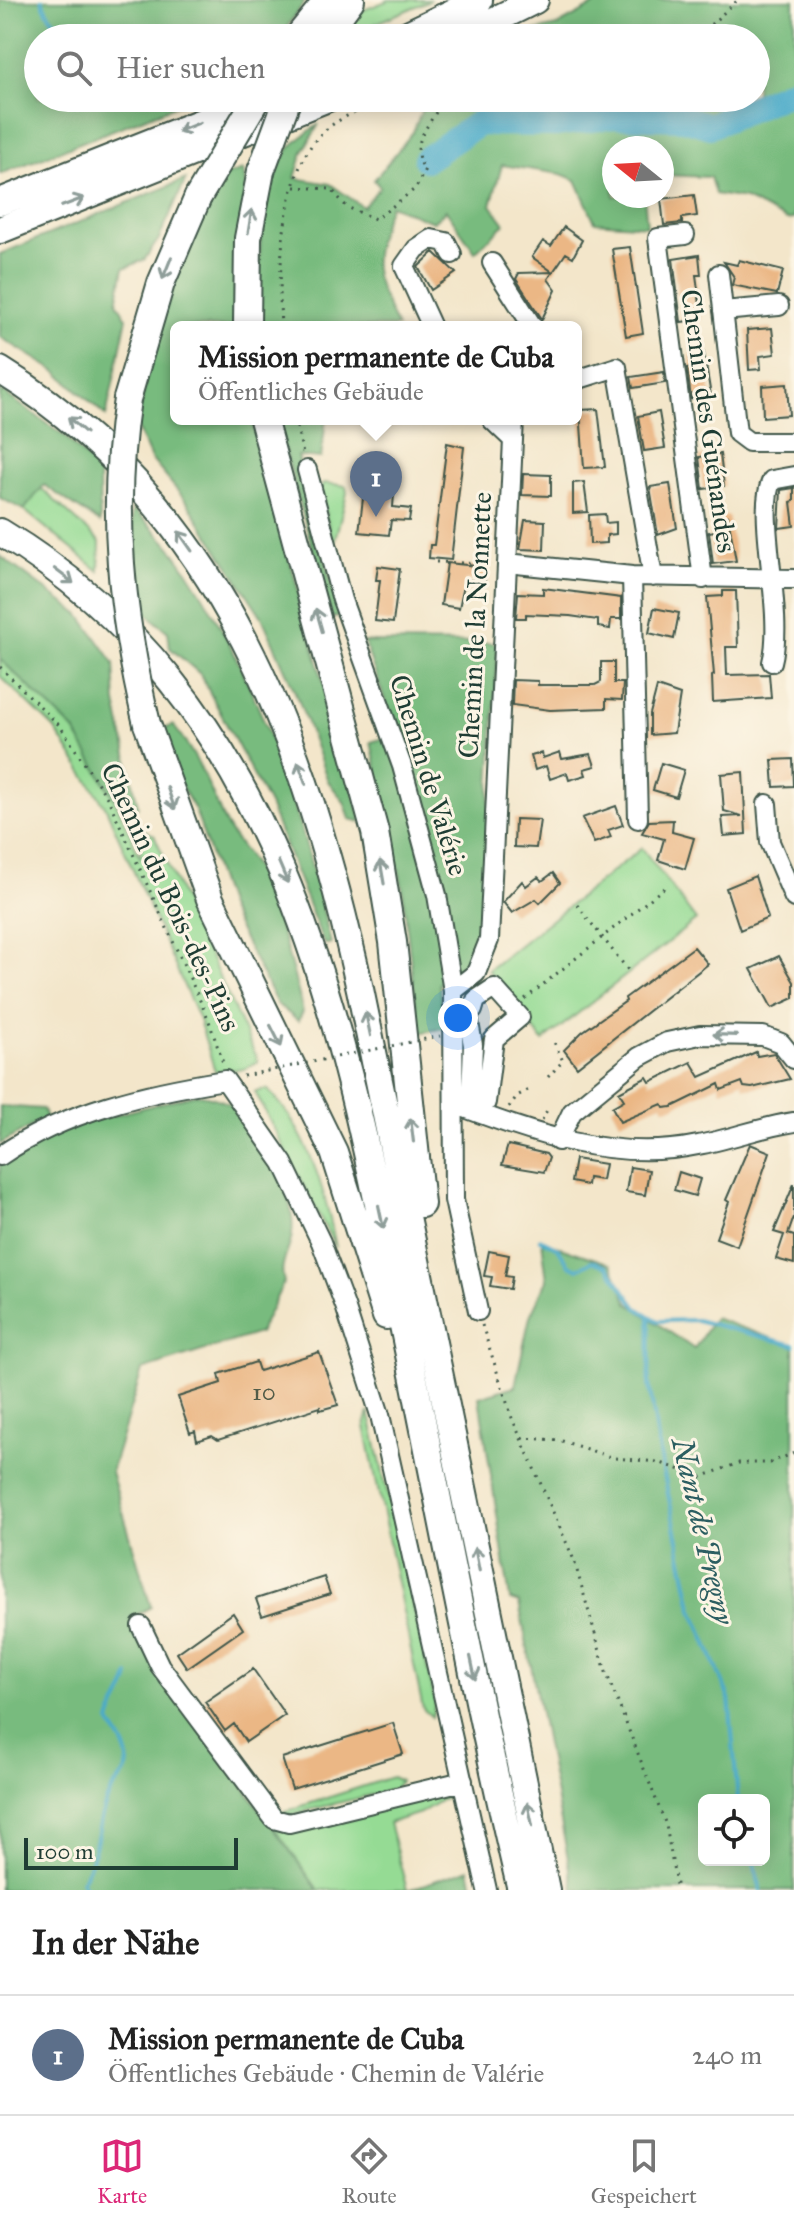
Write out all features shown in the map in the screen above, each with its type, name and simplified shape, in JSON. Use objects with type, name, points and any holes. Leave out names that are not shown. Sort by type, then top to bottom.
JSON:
[{"type":"highway","points":[[327,21],[351,0]]},
{"type":"highway","points":[[428,24],[479,0]]},
{"type":"highway","points":[[487,24],[535,0]]},
{"type":"highway","points":[[0,202],[224,112]]},
{"type":"highway","points":[[250,112],[198,197],[157,293],[127,399],[118,488],[120,573],[130,647],[147,724],[176,811],[216,912],[334,1152],[430,1461]]},
{"type":"highway","points":[[247,321],[248,238],[261,171],[283,112]]},
{"type":"highway","points":[[0,230],[293,112]]},
{"type":"highway","points":[[0,370],[69,418],[153,499],[220,593],[272,696],[312,803],[346,926],[546,1890]]},
{"type":"highway","points":[[265,425],[350,728],[382,867],[445,1402]]},
{"type":"highway","points":[[0,532],[87,594],[160,667],[227,760],[274,851],[316,958],[349,1075],[521,1890]]},
{"type":"street","name":"Chemin des Guénandes","points":[[685,235],[658,238],[703,579]]},
{"type":"street","points":[[428,319],[404,266],[416,249],[431,239],[446,242],[452,254]]},
{"type":"street","points":[[492,263],[529,321]]},
{"type":"street","points":[[719,274],[737,433],[749,442],[794,442]]},
{"type":"street","points":[[723,311],[779,306]]},
{"type":"street","points":[[582,378],[617,367],[653,577]]},
{"type":"street","points":[[499,425],[512,439]]},
{"type":"street","name":"Chemin de la Nonnette","points":[[453,991],[476,973],[489,940],[513,425]]},
{"type":"street","name":"Chemin de Valérie","points":[[307,470],[342,600],[384,712],[429,858],[453,991],[454,1200],[478,1311]]},
{"type":"street","points":[[772,662],[777,646],[765,493],[772,480],[794,476]]},
{"type":"street","points":[[507,563],[632,576],[794,579]]},
{"type":"street","points":[[632,576],[638,819]]},
{"type":"street","points":[[767,804],[775,854],[794,898]]},
{"type":"street","points":[[775,854],[794,846]]},
{"type":"street","points":[[494,988],[513,1008],[520,1017],[494,1039],[486,1102],[471,1097],[473,1045],[467,1011],[473,1010],[480,996],[494,988]]},
{"type":"street","points":[[558,1141],[572,1112],[639,1057],[667,1042],[700,1035],[763,1036],[781,1043],[794,1059]]},
{"type":"street","points":[[0,1156],[38,1133],[79,1115],[234,1078],[283,1163],[321,1242],[380,1415],[487,1890]]},
{"type":"street","points":[[454,1104],[558,1141],[596,1147],[668,1149],[794,1122]]},
{"type":"street","points":[[344,1303],[379,1292]]},
{"type":"street","points":[[141,1626],[160,1666],[274,1819],[289,1823],[463,1781]]},
{"type":"path","points":[[711,24],[738,0]]},
{"type":"path","points":[[281,321],[280,273],[295,187],[317,137],[334,123],[358,112]]},
{"type":"path","points":[[295,187],[331,189],[347,207],[375,219],[422,179],[425,169],[419,163],[418,149],[436,112]]},
{"type":"path","points":[[296,425],[307,470]]},
{"type":"path","points":[[436,562],[507,563]]},
{"type":"path","name":"Chemin du Bois-des-Pins","points":[[0,667],[60,726],[108,799],[234,1078]]},
{"type":"path","points":[[513,1008],[665,887]]},
{"type":"path","points":[[577,905],[628,970]]},
{"type":"path","points":[[234,1078],[440,1036]]},
{"type":"path","points":[[548,1077],[563,1061],[554,1042]]},
{"type":"path","points":[[509,1107],[517,1096],[528,1090]]},
{"type":"path","points":[[478,1311],[512,1418],[574,1560],[586,1612],[611,1686],[666,1825],[677,1890]]},
{"type":"path","points":[[522,1438],[559,1440],[614,1458],[667,1464],[701,1477],[739,1463],[770,1463],[794,1453]]},
{"type":"green space","points":[[0,0],[306,0],[289,24],[24,24],[24,112],[159,112],[0,174]]},
{"type":"green space","points":[[389,0],[431,0],[374,24],[349,24],[356,13]]},
{"type":"green space","points":[[604,0],[794,0],[794,219],[787,220],[745,199],[715,194],[710,177],[674,176],[674,136],[602,136],[602,208],[645,208],[647,226],[595,222],[576,180],[561,174],[502,165],[491,205],[505,224],[475,252],[446,210],[433,222],[390,205],[378,241],[375,267],[381,292],[394,321],[260,321],[261,237],[269,192],[287,152],[319,124],[303,152],[295,178],[330,184],[363,207],[380,187],[374,180],[413,132],[421,112],[770,112],[770,24],[561,24]]},
{"type":"green space","points":[[243,170],[246,186],[235,264],[236,321],[170,321],[170,425],[253,425],[362,822],[350,819],[344,802],[328,781],[299,701],[262,617],[187,502],[151,459],[137,428],[150,353],[165,307],[200,218],[224,176]]},
{"type":"green space","points":[[186,179],[159,239],[144,260],[124,268],[117,302],[127,318],[106,416],[57,372],[0,337],[0,254]]},
{"type":"green space","points":[[0,390],[66,437],[99,471],[100,523],[44,485],[24,510],[0,498]]},
{"type":"green space","points":[[278,425],[325,425],[321,458],[298,456],[340,616],[332,618]]},
{"type":"green space","points":[[324,483],[346,486],[347,493],[333,547],[320,488]]},
{"type":"green space","points":[[41,488],[100,542],[99,571],[24,510]]},
{"type":"green space","points":[[132,508],[169,546],[202,595],[251,689],[289,791],[331,944],[324,944],[269,805],[200,674],[170,648],[168,632],[139,607],[132,569]]},
{"type":"green space","points":[[0,556],[80,615],[114,663],[116,703],[138,806],[129,815],[117,797],[114,798],[74,730],[0,659]]},
{"type":"green space","points":[[364,642],[498,643],[482,934],[470,968],[461,979],[439,983],[444,1028],[419,1033],[402,885],[371,742],[397,734]]},
{"type":"green space","points":[[0,658],[74,730],[114,798],[140,857],[144,830],[154,835],[258,1061],[244,1069],[215,1071],[199,1020],[105,806],[54,728],[0,676]]},
{"type":"green space","points":[[173,725],[196,760],[227,827],[251,861],[271,902],[303,1012],[298,1021],[277,1004],[229,910],[195,810],[176,777],[164,729]]},
{"type":"green space","points":[[642,848],[696,920],[543,1041],[488,970]]},
{"type":"green space","points":[[267,1089],[294,1123],[304,1142],[321,1184],[336,1248],[255,1092]]},
{"type":"green space","points":[[197,1094],[219,1099],[238,1110],[258,1135],[284,1186],[292,1234],[283,1263],[284,1282],[259,1333],[142,1370],[111,1472],[151,1607],[132,1617],[147,1652],[318,1890],[0,1890],[0,1165],[63,1128]]},
{"type":"green space","points":[[0,1106],[43,1109],[46,1118],[0,1144]]},
{"type":"green space","points":[[542,1241],[611,1264],[628,1303],[694,1349],[714,1318],[794,1346],[794,1890],[574,1890],[519,1603],[510,1600],[479,1397],[515,1386],[530,1316],[547,1280]]},
{"type":"green space","points":[[369,1412],[435,1702],[432,1717],[423,1709],[365,1426]]},
{"type":"green space","points":[[392,1777],[400,1781],[395,1789],[285,1816],[277,1814]]},
{"type":"green space","points":[[450,1789],[451,1794],[420,1813],[389,1823],[407,1890],[318,1890],[271,1823]]},
{"type":"green space","points":[[469,1869],[474,1890],[408,1890]]},
{"type":"building","points":[[694,195],[697,216],[682,218],[682,223],[664,225],[662,208],[674,208],[674,197]]},
{"type":"building","points":[[564,227],[582,240],[573,257],[566,253],[553,272],[532,257],[543,241],[551,246]]},
{"type":"building","points":[[630,247],[643,333],[626,336],[612,249]]},
{"type":"building","points":[[434,252],[456,273],[431,290],[418,267]]},
{"type":"building","points":[[699,255],[701,275],[696,275],[702,319],[681,322],[673,259]]},
{"type":"building","points":[[739,260],[783,271],[777,294],[732,285],[734,277],[724,262],[737,265]]},
{"type":"building","points":[[553,272],[548,279],[556,290],[542,319],[516,279],[519,273]]},
{"type":"building","points":[[772,328],[775,354],[760,356],[761,369],[749,370],[747,330]]},
{"type":"building","points":[[704,353],[711,396],[691,399],[687,368],[691,367],[690,355]]},
{"type":"building","points":[[664,372],[665,383],[633,388],[631,377]]},
{"type":"building","points":[[787,384],[789,415],[763,417],[762,386]]},
{"type":"building","points":[[598,409],[605,467],[584,468],[582,410]]},
{"type":"building","points":[[659,412],[665,448],[644,451],[638,416]]},
{"type":"building","points":[[447,443],[464,447],[451,560],[429,558],[430,545],[434,545]]},
{"type":"building","points":[[720,454],[724,486],[703,489],[699,457]]},
{"type":"building","points":[[523,474],[551,475],[551,496],[522,495]]},
{"type":"building","points":[[584,482],[588,512],[573,513],[573,483]]},
{"type":"building","points":[[670,484],[677,528],[658,535],[650,487]]},
{"type":"building","points":[[794,488],[794,501],[791,502],[794,526],[779,528],[781,490]]},
{"type":"building","points":[[364,490],[394,494],[393,507],[411,509],[409,521],[391,520],[389,535],[359,532]]},
{"type":"building","points":[[605,514],[606,523],[616,522],[616,534],[607,535],[607,543],[590,544],[589,515]]},
{"type":"building","points":[[728,516],[736,561],[713,564],[709,532],[715,531],[714,518]]},
{"type":"building","points":[[525,520],[545,521],[544,550],[520,549]]},
{"type":"building","points":[[447,563],[486,567],[485,580],[465,580],[459,608],[441,605]]},
{"type":"building","points":[[378,566],[400,569],[393,623],[375,621],[380,580],[376,580]]},
{"type":"building","points":[[543,588],[621,598],[621,619],[611,619],[610,629],[598,627],[598,620],[570,616],[526,614],[526,618],[516,618],[518,593],[543,594]]},
{"type":"building","points":[[723,591],[736,591],[738,647],[726,647],[727,675],[769,674],[771,698],[713,702],[714,675],[707,597],[723,596]]},
{"type":"building","points":[[654,608],[679,613],[674,639],[649,633]]},
{"type":"building","points":[[601,662],[614,662],[614,683],[623,683],[622,700],[606,699],[606,708],[550,710],[512,705],[513,680],[538,681],[538,685],[595,685],[601,682]]},
{"type":"building","points":[[657,687],[680,695],[674,733],[650,735],[650,714]]},
{"type":"building","points":[[560,752],[562,759],[591,754],[595,766],[584,769],[586,775],[569,780],[567,773],[550,779],[546,766],[535,770],[531,756],[542,753],[543,758]]},
{"type":"building","points":[[793,759],[794,786],[774,787],[772,760]]},
{"type":"building","points":[[661,763],[684,770],[676,797],[653,790]]},
{"type":"building","points":[[743,772],[746,834],[724,836],[722,817],[742,816],[724,811],[721,774]]},
{"type":"building","points":[[616,806],[623,825],[608,830],[611,837],[594,843],[582,818]]},
{"type":"building","points":[[515,819],[540,820],[536,848],[514,847]]},
{"type":"building","points":[[673,820],[672,832],[694,838],[685,869],[658,860],[664,839],[642,833],[649,821]]},
{"type":"building","points":[[553,873],[560,883],[540,903],[536,899],[512,913],[503,902],[522,881],[526,886],[538,877],[542,881]]},
{"type":"building","points":[[755,876],[768,918],[740,930],[726,888]]},
{"type":"building","points":[[694,947],[708,964],[577,1067],[564,1050],[582,1032]]},
{"type":"building","points":[[779,956],[794,982],[794,998],[772,1008],[751,969]]},
{"type":"building","points":[[756,1052],[757,1056],[774,1053],[790,1079],[752,1088],[744,1087],[742,1082],[721,1090],[719,1084],[672,1107],[664,1108],[662,1104],[620,1122],[612,1107],[624,1100],[619,1092],[647,1077],[650,1082],[691,1062],[700,1077]]},
{"type":"building","points":[[750,1144],[770,1152],[737,1246],[716,1238],[729,1202],[726,1200]]},
{"type":"building","points":[[508,1145],[546,1154],[549,1158],[544,1172],[502,1165]]},
{"type":"building","points":[[575,1159],[605,1164],[602,1180],[588,1178],[587,1185],[571,1182]]},
{"type":"building","points":[[630,1167],[649,1170],[645,1195],[626,1192]]},
{"type":"building","points":[[679,1172],[700,1179],[695,1196],[674,1190]]},
{"type":"building","points":[[794,1184],[794,1217],[788,1234],[794,1236],[794,1264],[776,1259],[784,1235],[774,1232]]},
{"type":"building","points":[[489,1251],[509,1255],[505,1276],[512,1277],[510,1289],[490,1286],[492,1277],[484,1276]]},
{"type":"building","points":[[319,1352],[338,1405],[320,1410],[320,1407],[218,1440],[212,1436],[197,1441],[195,1431],[190,1433],[178,1397],[221,1383],[219,1374],[256,1362],[259,1371]]},
{"type":"building","points":[[324,1577],[330,1594],[262,1616],[256,1599]]},
{"type":"building","points":[[233,1613],[243,1629],[187,1668],[177,1653]]},
{"type":"building","points":[[253,1669],[285,1715],[246,1742],[234,1724],[225,1731],[205,1702]]},
{"type":"building","points":[[393,1723],[403,1754],[292,1789],[282,1758]]},
{"type":"waterway","points":[[42,0],[50,17],[59,24]]},
{"type":"waterway","points":[[770,100],[794,90]]},
{"type":"waterway","points":[[426,159],[479,123],[555,124],[613,116],[684,118],[710,126],[743,112]]},
{"type":"waterway","name":"Nant de Pregny","points":[[540,1239],[558,1248],[569,1265],[578,1269],[592,1261],[607,1266],[637,1308],[658,1321],[696,1320],[794,1345]]},
{"type":"waterway","name":"Nant de Pregny","points":[[650,1316],[649,1384],[662,1465],[692,1607],[729,1698],[737,1794]]},
{"type":"waterway","points":[[87,1890],[81,1881],[91,1860],[105,1804],[124,1774],[128,1761],[110,1722],[129,1675]]},
{"type":"waterway","name":"Nant de Pregny","points":[[755,1866],[761,1890]]},
{"type":"place","name":"Mission permanente de Cuba","points":[[376,517]]}]
